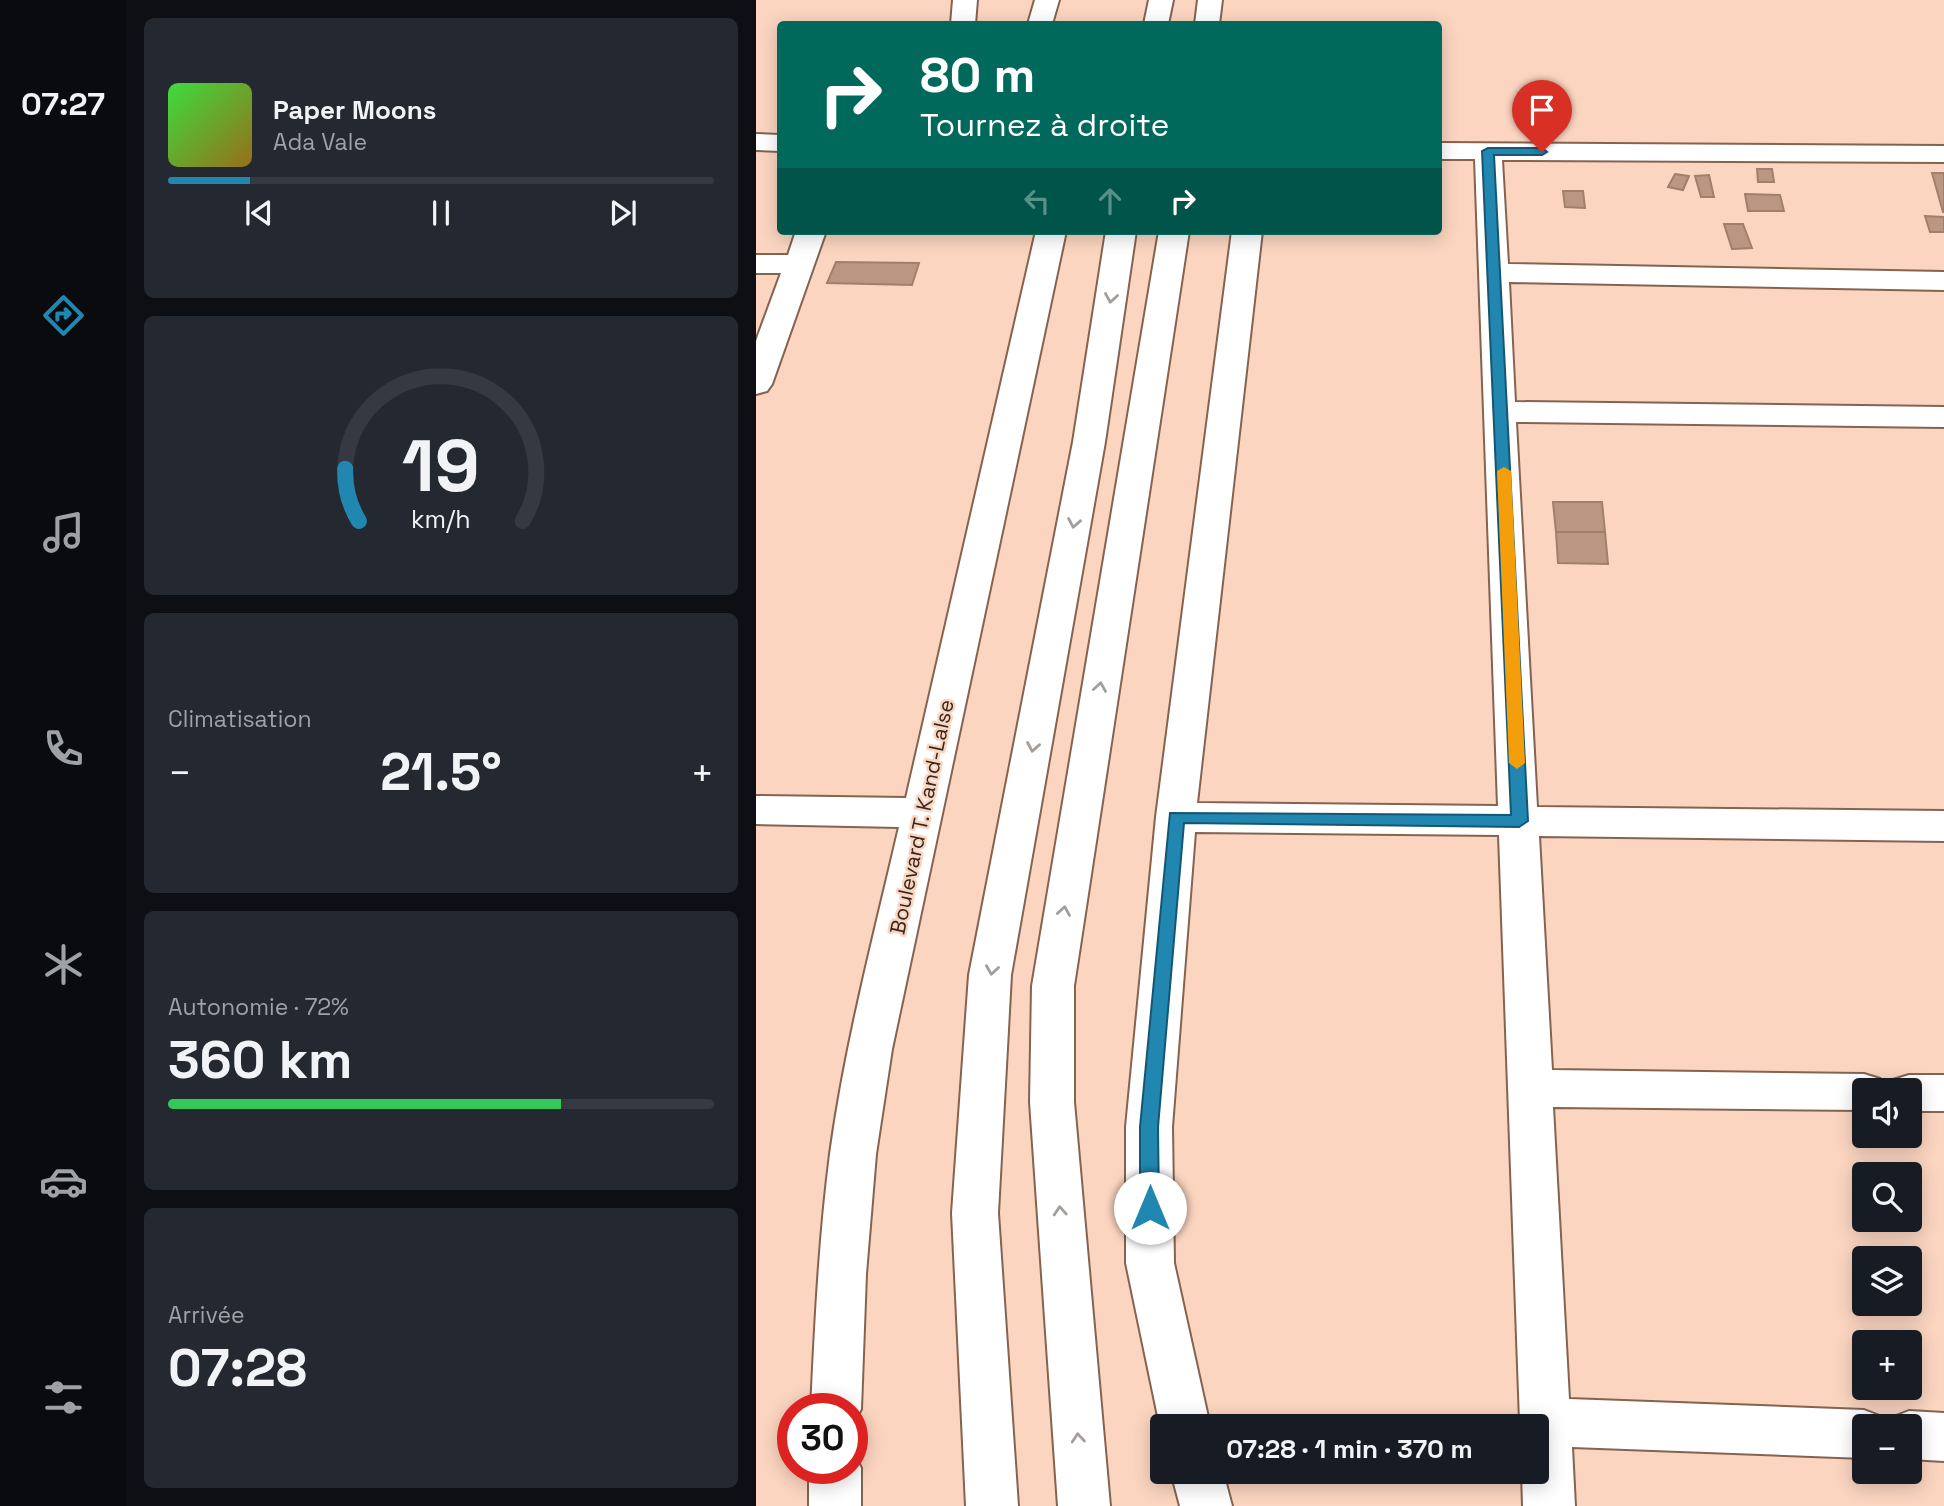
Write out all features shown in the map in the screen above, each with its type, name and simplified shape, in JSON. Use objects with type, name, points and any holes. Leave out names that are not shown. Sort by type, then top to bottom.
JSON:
[{"type":"street","points":[[963,21],[965,0]]},
{"type":"street","points":[[1041,21],[1047,0]]},
{"type":"street","points":[[1157,21],[1161,0]]},
{"type":"street","points":[[1207,21],[1210,0]]},
{"type":"street","points":[[756,142],[777,143]]},
{"type":"street","points":[[1442,151],[1944,154]]},
{"type":"street","points":[[1488,151],[1545,1414]]},
{"type":"street","points":[[756,384],[810,235]]},
{"type":"street","name":"Boulevard T. Kand-Lalse","points":[[837,1393],[842,1274],[853,1154],[870,1049],[1050,235]]},
{"type":"street","points":[[992,1506],[975,1213],[990,975],[1089,442],[1120,235]]},
{"type":"street","points":[[1084,1506],[1052,1102],[1053,986],[1173,235]]},
{"type":"street","points":[[1182,1414],[1150,1263],[1149,1127],[1176,817],[1248,235]]},
{"type":"street","points":[[756,264],[799,264]]},
{"type":"street","points":[[1495,274],[1944,281]]},
{"type":"street","points":[[1501,412],[1944,416]]},
{"type":"street","points":[[756,810],[922,813]]},
{"type":"street","points":[[1176,817],[1944,826]]},
{"type":"street","points":[[1531,1088],[1852,1092]]},
{"type":"street","points":[[1922,1093],[1944,1093]]},
{"type":"street","points":[[1549,1422],[1852,1434]]},
{"type":"street","points":[[1922,1436],[1944,1437]]},
{"type":"street","points":[[835,1484],[835,1506]]},
{"type":"street","points":[[1200,1484],[1206,1506]]},
{"type":"street","points":[[1548,1484],[1549,1506]]},
{"type":"building","points":[[1757,169],[1772,169],[1774,182],[1758,182]]},
{"type":"building","points":[[1932,173],[1944,173],[1944,212],[1943,212]]},
{"type":"building","points":[[1675,174],[1689,176],[1683,190],[1668,187]]},
{"type":"building","points":[[1709,175],[1714,197],[1701,197],[1695,176]]},
{"type":"building","points":[[1563,191],[1583,191],[1585,208],[1565,207]]},
{"type":"building","points":[[1745,194],[1780,195],[1784,211],[1748,211]]},
{"type":"building","points":[[1925,216],[1944,217],[1944,232],[1930,232]]},
{"type":"building","points":[[1724,224],[1743,224],[1752,248],[1732,249]]},
{"type":"building","points":[[836,262],[919,263],[912,285],[827,283]]},
{"type":"building","points":[[1553,502],[1602,502],[1605,532],[1556,532]]},
{"type":"building","points":[[1556,532],[1605,532],[1608,564],[1558,563]]},
{"type":"slow traffic","points":[[1504,471],[1517,763]]},
{"type":"route","points":[[1150,1208],[1149,1127],[1176,817],[1519,821],[1488,151],[1542,152]]}]
